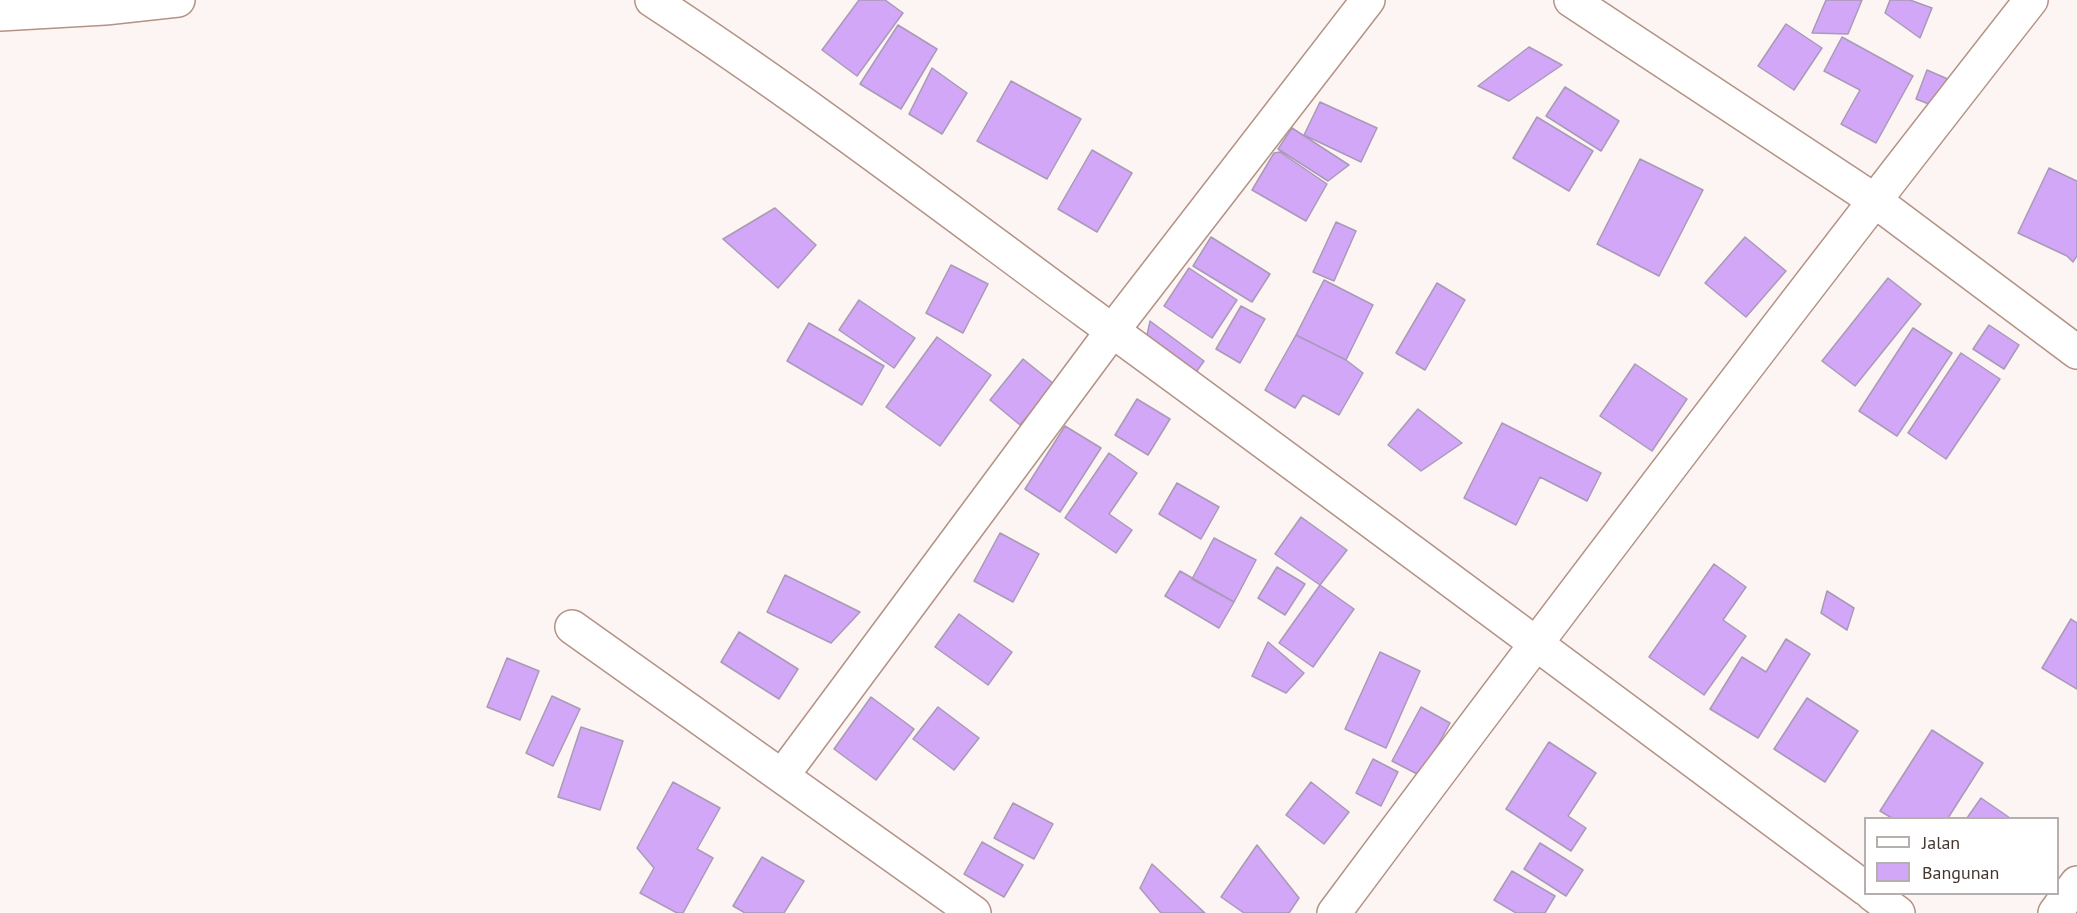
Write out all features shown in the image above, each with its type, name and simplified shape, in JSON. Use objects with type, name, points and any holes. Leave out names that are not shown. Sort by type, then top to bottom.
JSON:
[{"type":"street","points":[[0,14],[105,8],[178,0]]},
{"type":"street","points":[[652,0],[706,35],[867,150],[1113,330],[1864,888]]},
{"type":"street","points":[[782,776],[1113,330],[1368,0]]},
{"type":"street","points":[[1571,0],[1874,200],[2077,352]]},
{"type":"street","points":[[1334,913],[1536,643],[1874,200],[2031,0]]},
{"type":"street","points":[[572,627],[974,913]]},
{"type":"street","points":[[2055,913],[2077,883]]},
{"type":"street","points":[[1873,895],[1898,913]]},
{"type":"building","points":[[859,0],[885,0],[903,13],[857,76],[822,50]]},
{"type":"building","points":[[1826,0],[1862,0],[1848,34],[1812,33]]},
{"type":"building","points":[[1890,0],[1910,0],[1932,8],[1920,38],[1885,13]]},
{"type":"building","points":[[1786,24],[1822,48],[1794,90],[1758,66]]},
{"type":"building","points":[[898,25],[937,49],[901,109],[860,84]]},
{"type":"building","points":[[1842,37],[1913,76],[1876,143],[1841,124],[1860,90],[1824,71]]},
{"type":"building","points":[[1529,47],[1562,65],[1509,101],[1478,86]]},
{"type":"building","points":[[932,68],[967,93],[942,134],[909,114]]},
{"type":"building","points":[[1927,70],[1950,80],[1939,108],[1916,99]]},
{"type":"building","points":[[1011,81],[1081,119],[1047,179],[977,141]]},
{"type":"building","points":[[1565,87],[1619,121],[1601,151],[1546,116]]},
{"type":"building","points":[[1320,102],[1377,128],[1361,162],[1304,135]]},
{"type":"building","points":[[1537,117],[1593,151],[1569,191],[1513,158]]},
{"type":"building","points":[[1292,128],[1349,165],[1328,181],[1278,149]]},
{"type":"building","points":[[1092,150],[1132,173],[1097,232],[1058,209]]},
{"type":"building","points":[[1280,152],[1327,184],[1306,221],[1252,190],[1274,153]]},
{"type":"building","points":[[1640,159],[1703,190],[1659,276],[1597,244]]},
{"type":"building","points":[[2049,168],[2077,181],[2077,256],[2073,262],[2067,256],[2018,233]]},
{"type":"building","points":[[775,208],[816,245],[778,288],[723,239]]},
{"type":"building","points":[[1336,222],[1356,231],[1334,281],[1313,272]]},
{"type":"building","points":[[1211,237],[1270,274],[1252,302],[1193,266]]},
{"type":"building","points":[[1745,237],[1786,271],[1746,317],[1705,283]]},
{"type":"building","points":[[951,265],[988,284],[963,333],[926,313]]},
{"type":"building","points":[[1189,268],[1237,300],[1212,338],[1164,306]]},
{"type":"building","points":[[1888,278],[1921,304],[1855,386],[1822,361]]},
{"type":"building","points":[[1324,280],[1373,305],[1346,360],[1296,335]]},
{"type":"building","points":[[1437,283],[1465,300],[1425,370],[1396,353]]},
{"type":"building","points":[[859,300],[915,338],[894,368],[839,330]]},
{"type":"building","points":[[1241,306],[1265,319],[1240,363],[1216,349]]},
{"type":"building","points":[[1150,321],[1204,361],[1194,375],[1146,340]]},
{"type":"building","points":[[809,323],[884,366],[862,405],[787,361]]},
{"type":"building","points":[[1989,325],[2019,345],[2004,369],[1973,349]]},
{"type":"building","points":[[1913,328],[1952,353],[1897,436],[1859,411]]},
{"type":"building","points":[[1296,335],[1346,360],[1363,373],[1339,415],[1303,395],[1295,408],[1265,390]]},
{"type":"building","points":[[937,337],[991,375],[940,446],[886,407]]},
{"type":"building","points":[[1961,353],[2000,379],[1946,459],[1908,433]]},
{"type":"building","points":[[1023,359],[1054,384],[1020,425],[990,400]]},
{"type":"building","points":[[1635,364],[1687,399],[1652,451],[1600,416]]},
{"type":"building","points":[[1137,399],[1170,419],[1148,455],[1115,435]]},
{"type":"building","points":[[1418,409],[1462,443],[1421,471],[1388,445]]},
{"type":"building","points":[[1502,423],[1601,473],[1587,501],[1540,477],[1516,525],[1464,498]]},
{"type":"building","points":[[1065,426],[1101,448],[1060,512],[1025,489]]},
{"type":"building","points":[[1109,453],[1137,473],[1109,514],[1132,530],[1116,553],[1065,518]]},
{"type":"building","points":[[1177,483],[1219,507],[1201,539],[1159,514]]},
{"type":"building","points":[[1301,517],[1347,550],[1320,585],[1275,554]]},
{"type":"building","points":[[1000,533],[1039,554],[1013,602],[974,581]]},
{"type":"building","points":[[1214,538],[1256,560],[1234,602],[1192,579]]},
{"type":"building","points":[[1714,564],[1746,587],[1723,620],[1746,636],[1704,695],[1649,657]]},
{"type":"building","points":[[1277,567],[1305,584],[1285,615],[1258,598]]},
{"type":"building","points":[[1180,571],[1234,602],[1219,628],[1165,596]]},
{"type":"building","points":[[785,575],[860,612],[831,643],[767,612]]},
{"type":"building","points":[[1320,585],[1354,609],[1313,667],[1279,643]]},
{"type":"building","points":[[1827,591],[1854,608],[1847,630],[1821,613]]},
{"type":"building","points":[[959,614],[1012,652],[988,685],[935,647]]},
{"type":"building","points":[[2071,619],[2077,623],[2077,689],[2042,668]]},
{"type":"building","points":[[739,632],[798,669],[779,699],[721,662]]},
{"type":"building","points":[[1786,639],[1810,654],[1758,738],[1710,709],[1742,657],[1766,672]]},
{"type":"building","points":[[1268,642],[1304,673],[1286,693],[1252,676]]},
{"type":"building","points":[[1380,652],[1420,671],[1386,748],[1345,729]]},
{"type":"building","points":[[507,658],[539,671],[520,720],[487,707]]},
{"type":"building","points":[[552,696],[580,709],[553,766],[526,753]]},
{"type":"building","points":[[871,697],[914,729],[876,780],[834,749]]},
{"type":"building","points":[[1807,698],[1858,731],[1825,782],[1774,749]]},
{"type":"building","points":[[938,707],[979,738],[954,770],[913,739]]},
{"type":"building","points":[[1421,707],[1450,723],[1421,776],[1392,761]]},
{"type":"building","points":[[581,727],[623,741],[600,810],[558,797]]},
{"type":"building","points":[[1932,730],[1983,763],[1949,817],[1890,817],[1880,811]]},
{"type":"building","points":[[1549,742],[1596,773],[1568,816],[1586,828],[1571,851],[1506,809]]},
{"type":"building","points":[[1373,759],[1398,772],[1381,806],[1356,793]]},
{"type":"building","points":[[673,782],[720,808],[697,849],[713,858],[683,913],[677,913],[640,893],[654,868],[637,848]]},
{"type":"building","points":[[1311,782],[1349,812],[1324,844],[1286,815]]},
{"type":"building","points":[[1981,798],[2009,817],[1968,817]]},
{"type":"building","points":[[1013,803],[1053,824],[1034,859],[994,838]]},
{"type":"building","points":[[982,842],[1023,865],[1004,897],[964,874]]},
{"type":"building","points":[[1540,843],[1583,870],[1566,896],[1524,869]]},
{"type":"building","points":[[1257,845],[1299,898],[1289,913],[1244,913],[1221,897]]},
{"type":"building","points":[[762,857],[804,881],[784,913],[745,913],[733,906]]},
{"type":"building","points":[[1152,864],[1205,913],[1161,913],[1140,888]]},
{"type":"building","points":[[1512,871],[1555,896],[1545,913],[1516,913],[1494,900]]}]
